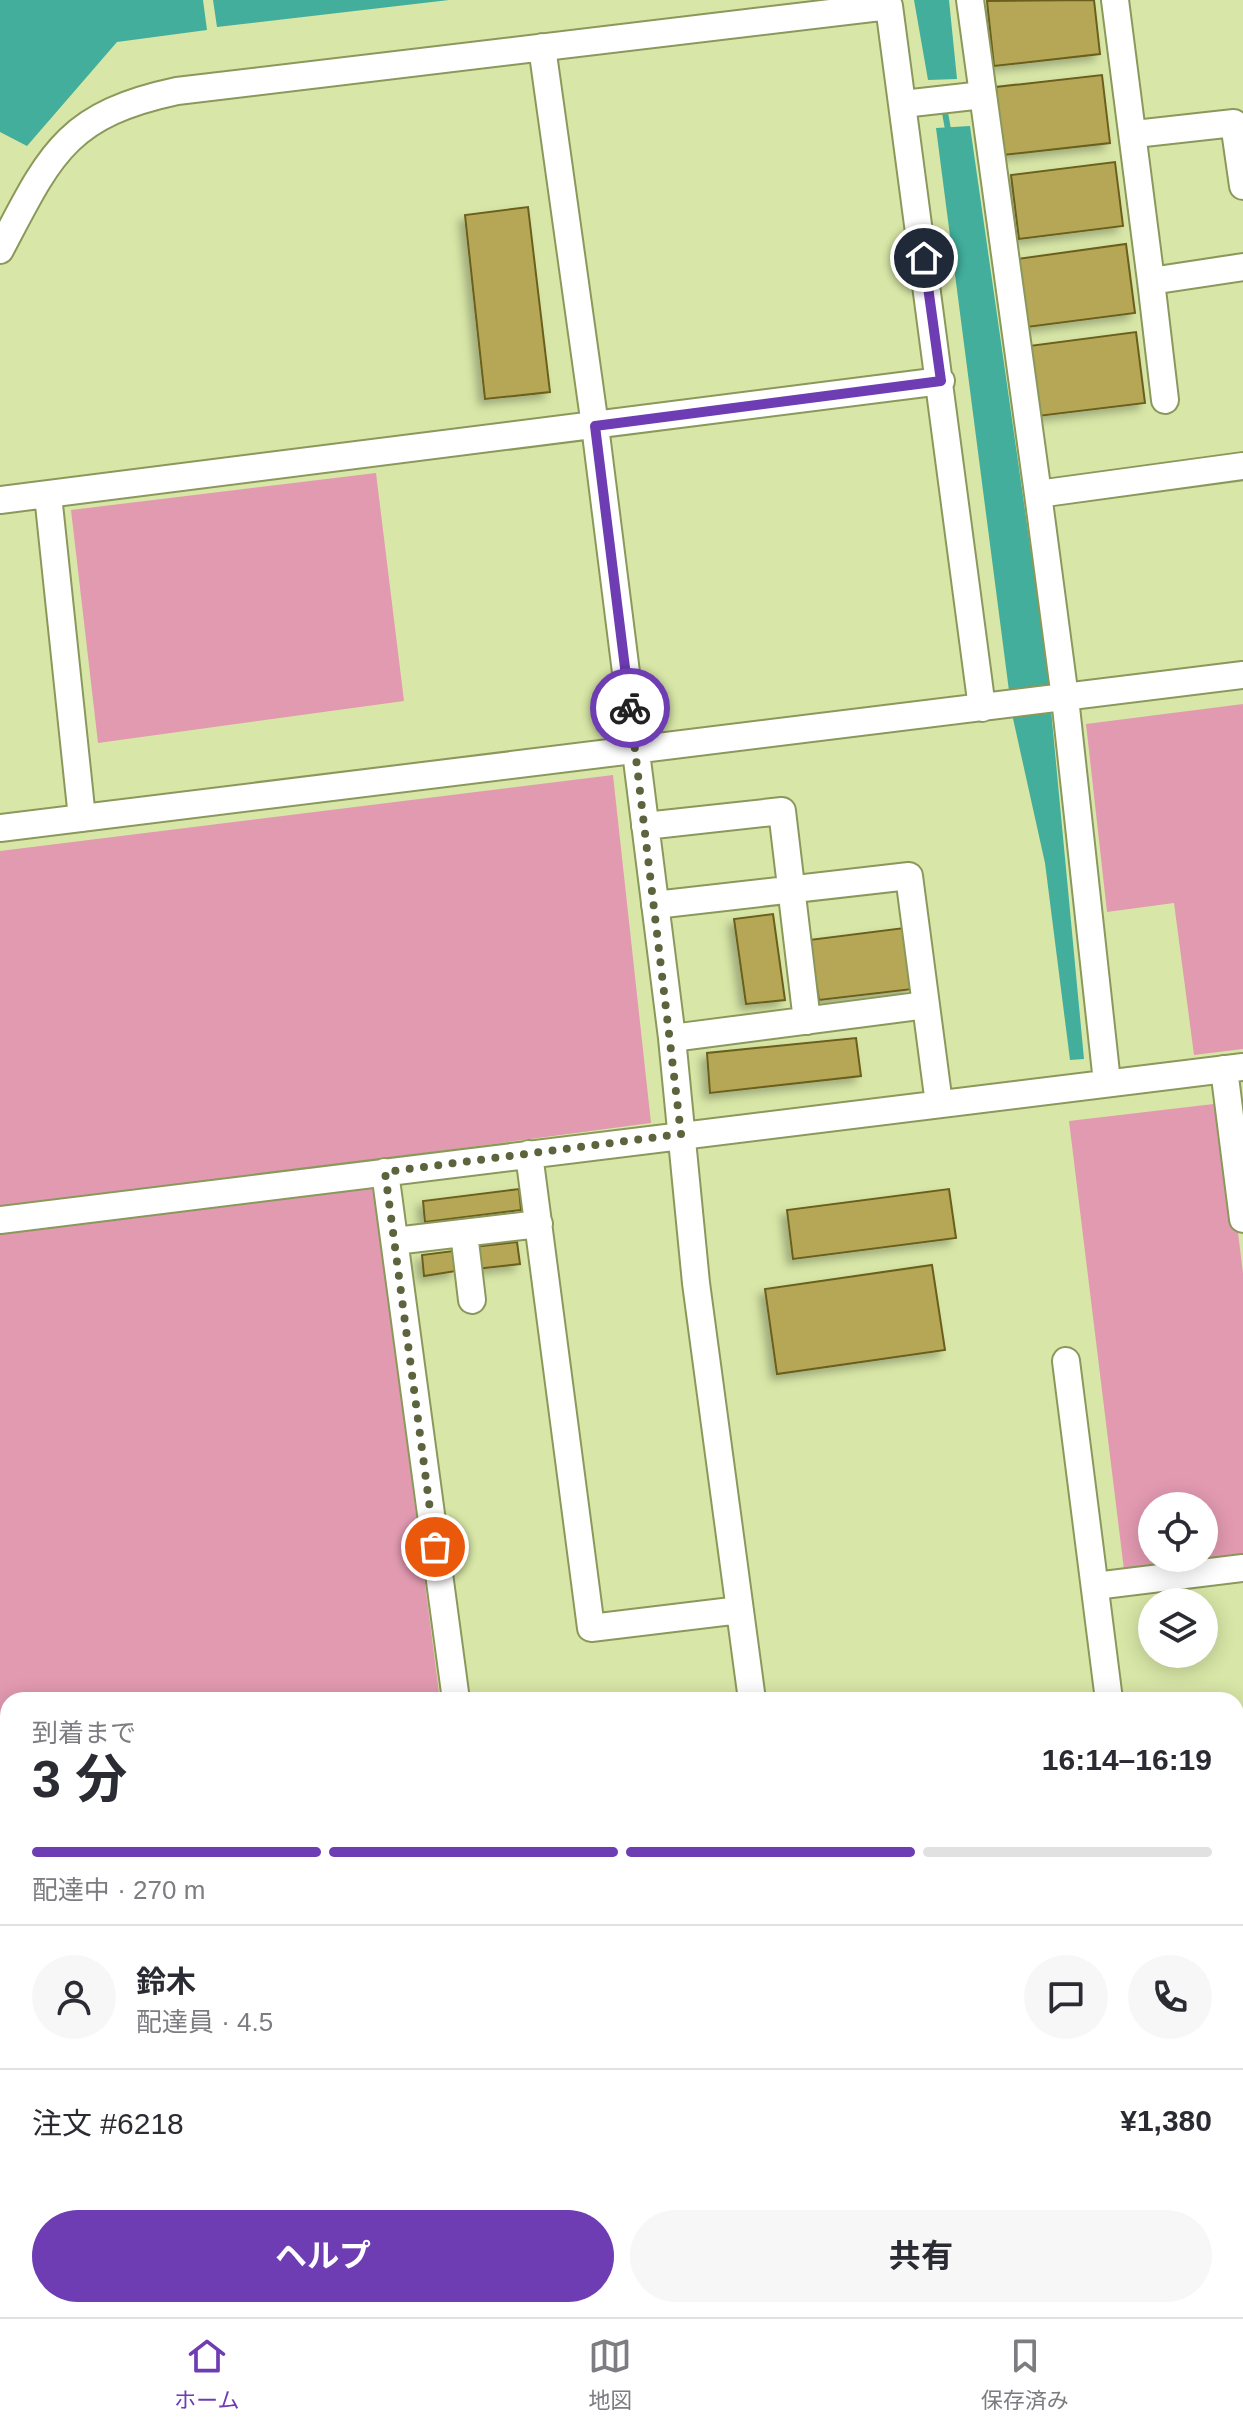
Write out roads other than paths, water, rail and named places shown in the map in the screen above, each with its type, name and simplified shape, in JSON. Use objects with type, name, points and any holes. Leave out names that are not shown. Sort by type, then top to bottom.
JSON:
[{"type":"street","points":[[970,0],[1038,494],[1107,1082]]},
{"type":"street","points":[[1115,0],[1135,134],[1165,400]]},
{"type":"street","points":[[0,250],[54,152],[102,113],[138,100],[177,91],[889,6],[982,708]]},
{"type":"street","points":[[542,47],[595,426],[672,1038],[696,1283],[751,1692]]},
{"type":"street","points":[[903,104],[983,95]]},
{"type":"street","points":[[1135,134],[1234,123],[1243,186]]},
{"type":"street","points":[[1151,281],[1243,267]]},
{"type":"street","points":[[0,500],[941,381]]},
{"type":"street","points":[[1038,494],[1243,466]]},
{"type":"street","points":[[48,495],[82,818]]},
{"type":"street","points":[[0,828],[1243,675]]},
{"type":"street","points":[[645,826],[782,811],[807,1021]]},
{"type":"street","points":[[655,905],[909,876],[939,1104]]},
{"type":"street","points":[[672,1038],[926,1005]]},
{"type":"street","points":[[0,1220],[1234,1068],[1243,1219]]},
{"type":"street","points":[[529,1154],[591,1628],[740,1610]]},
{"type":"street","points":[[385,1172],[455,1692]]},
{"type":"street","points":[[395,1241],[539,1224]]},
{"type":"street","points":[[464,1233],[472,1300]]},
{"type":"street","points":[[1066,1361],[1108,1692]]},
{"type":"street","points":[[1095,1586],[1243,1568]]},
{"type":"water","points":[[0,0],[203,0],[207,30],[117,42],[27,146],[0,132]]},
{"type":"water","points":[[213,0],[449,0],[217,27]]},
{"type":"water","points":[[914,0],[949,0],[957,79],[928,80]]},
{"type":"water","points":[[970,126],[1046,657],[1084,1059],[1070,1060],[1045,863],[1012,714],[936,128]]},
{"type":"waterway","points":[[944,107],[949,135]]}]
